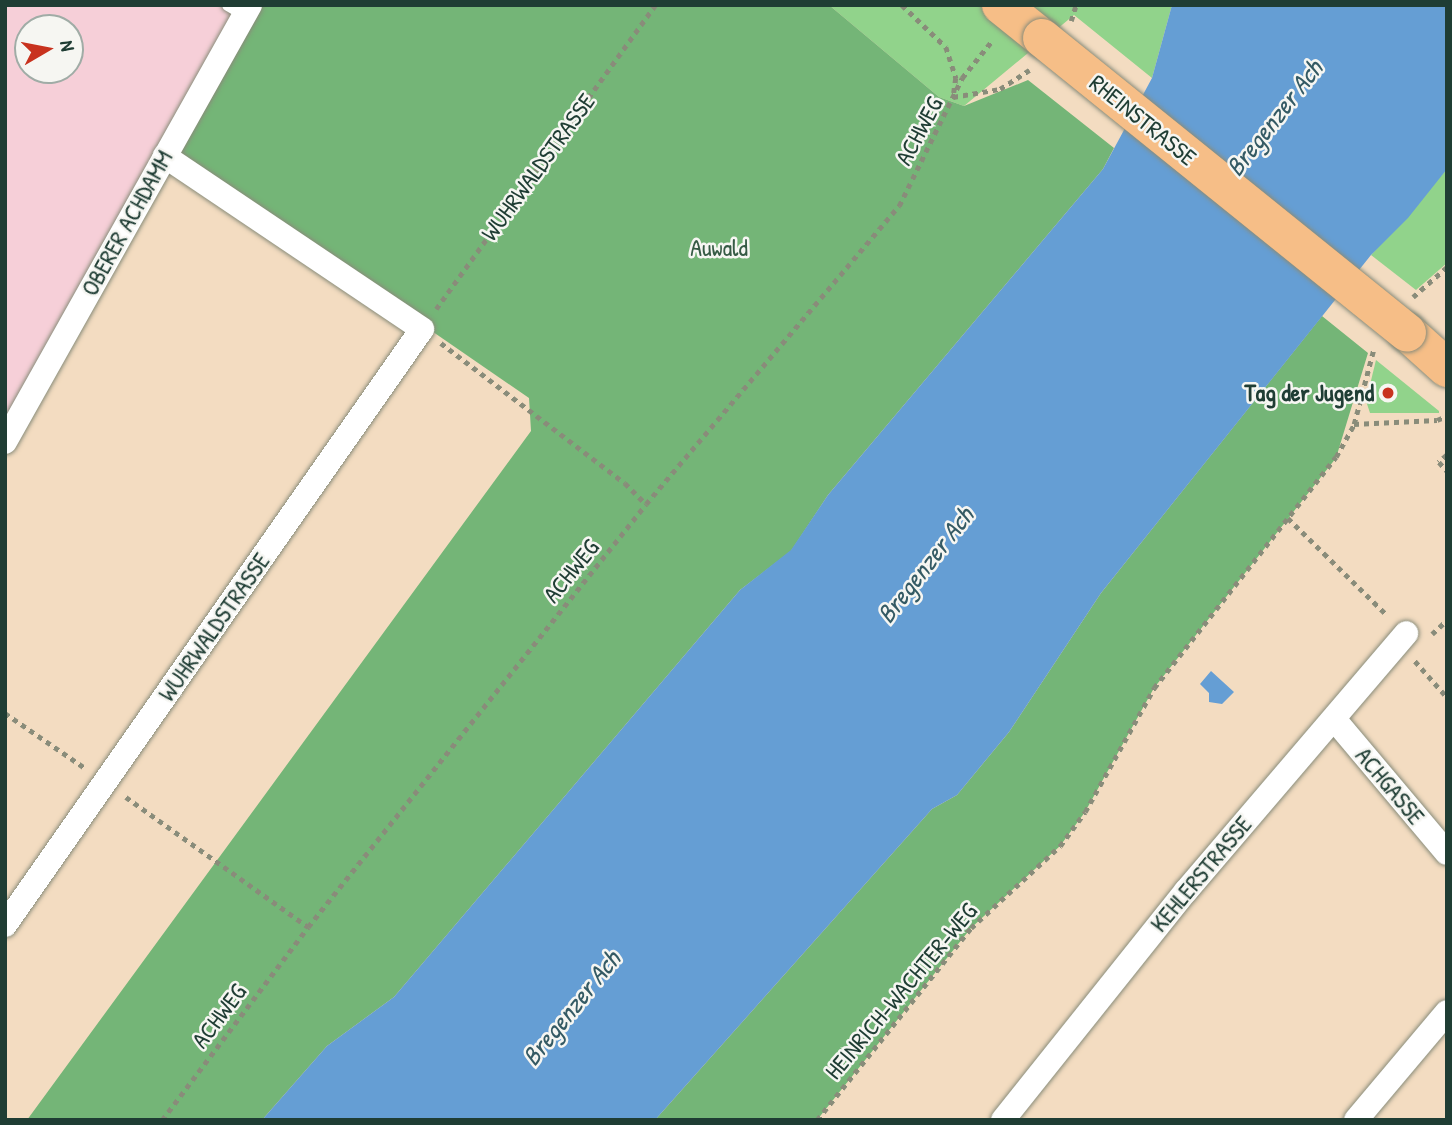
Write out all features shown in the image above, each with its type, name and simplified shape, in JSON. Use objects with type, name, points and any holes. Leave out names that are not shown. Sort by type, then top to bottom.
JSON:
[{"type":"main road","name":"RHEINSTRASSE","points":[[1001,5],[1057,29],[1447,368]]},
{"type":"street","name":"OBERER ACHDAMM","points":[[5,442],[165,156],[241,8]]},
{"type":"street","points":[[165,156],[422,329]]},
{"type":"street","name":"WUHRWALDSTRASSE","points":[[5,925],[422,329]]},
{"type":"street","name":"KEHLERSTRASSE","points":[[1003,1120],[1186,891],[1402,637]]},
{"type":"street","name":"ACHGASSE","points":[[1334,719],[1447,853]]},
{"type":"street","points":[[1356,1120],[1447,1012]]},
{"type":"path","name":"WUHRWALDSTRASSE","points":[[422,329],[654,5]]},
{"type":"path","points":[[902,5],[946,47],[956,78],[953,97]]},
{"type":"path","points":[[1057,29],[1076,5]]},
{"type":"path","points":[[953,97],[991,42]]},
{"type":"path","name":"ACHWEG","points":[[162,1120],[308,927],[646,504],[899,206],[953,97],[981,95],[1022,77]]},
{"type":"path","points":[[422,329],[625,483],[646,504]]},
{"type":"path","name":"HEINRICH-WACHTER-WEG","points":[[817,1120],[971,928],[1060,846],[1085,812],[1154,688],[1336,458],[1354,424],[1366,368]]},
{"type":"path","points":[[1354,424],[1437,421],[1447,416]]},
{"type":"path","points":[[1447,455],[1439,462],[1447,471]]},
{"type":"path","points":[[1288,518],[1402,637],[1447,697]]},
{"type":"path","points":[[215,863],[308,927]]},
{"type":"shaded area","points":[[5,5],[260,5],[5,448]]},
{"type":"green space","name":"Auwald","points":[[260,5],[829,5],[939,97],[964,106],[1028,80],[1114,148],[1103,169],[828,495],[791,551],[740,590],[394,997],[327,1046],[262,1120],[27,1120],[531,431],[529,398],[175,154]]},
{"type":"green space","points":[[829,5],[1172,5],[1152,78],[1074,15],[964,106],[939,97]]},
{"type":"green space","points":[[1447,169],[1447,263],[1416,290],[1371,255]]},
{"type":"green space","points":[[1322,316],[1368,353],[1336,458],[1154,688],[1085,812],[1060,846],[971,928],[817,1120],[655,1120],[932,809],[957,795],[1009,732],[1101,593]]},
{"type":"green space","points":[[1376,360],[1439,413],[1370,413],[1366,401]]},
{"type":"water","name":"Bregenzer Ach","points":[[1172,5],[1447,5],[1447,169],[1408,218],[1371,255],[1101,593],[1009,732],[957,795],[932,809],[655,1120],[262,1120],[327,1046],[394,997],[740,590],[791,550],[828,495],[1103,169],[1152,78]]},
{"type":"water","points":[[1211,671],[1234,692],[1222,704],[1209,702],[1209,693],[1200,684]]},
{"type":"place","name":"Tag der Jugend","points":[[1388,393]]}]
